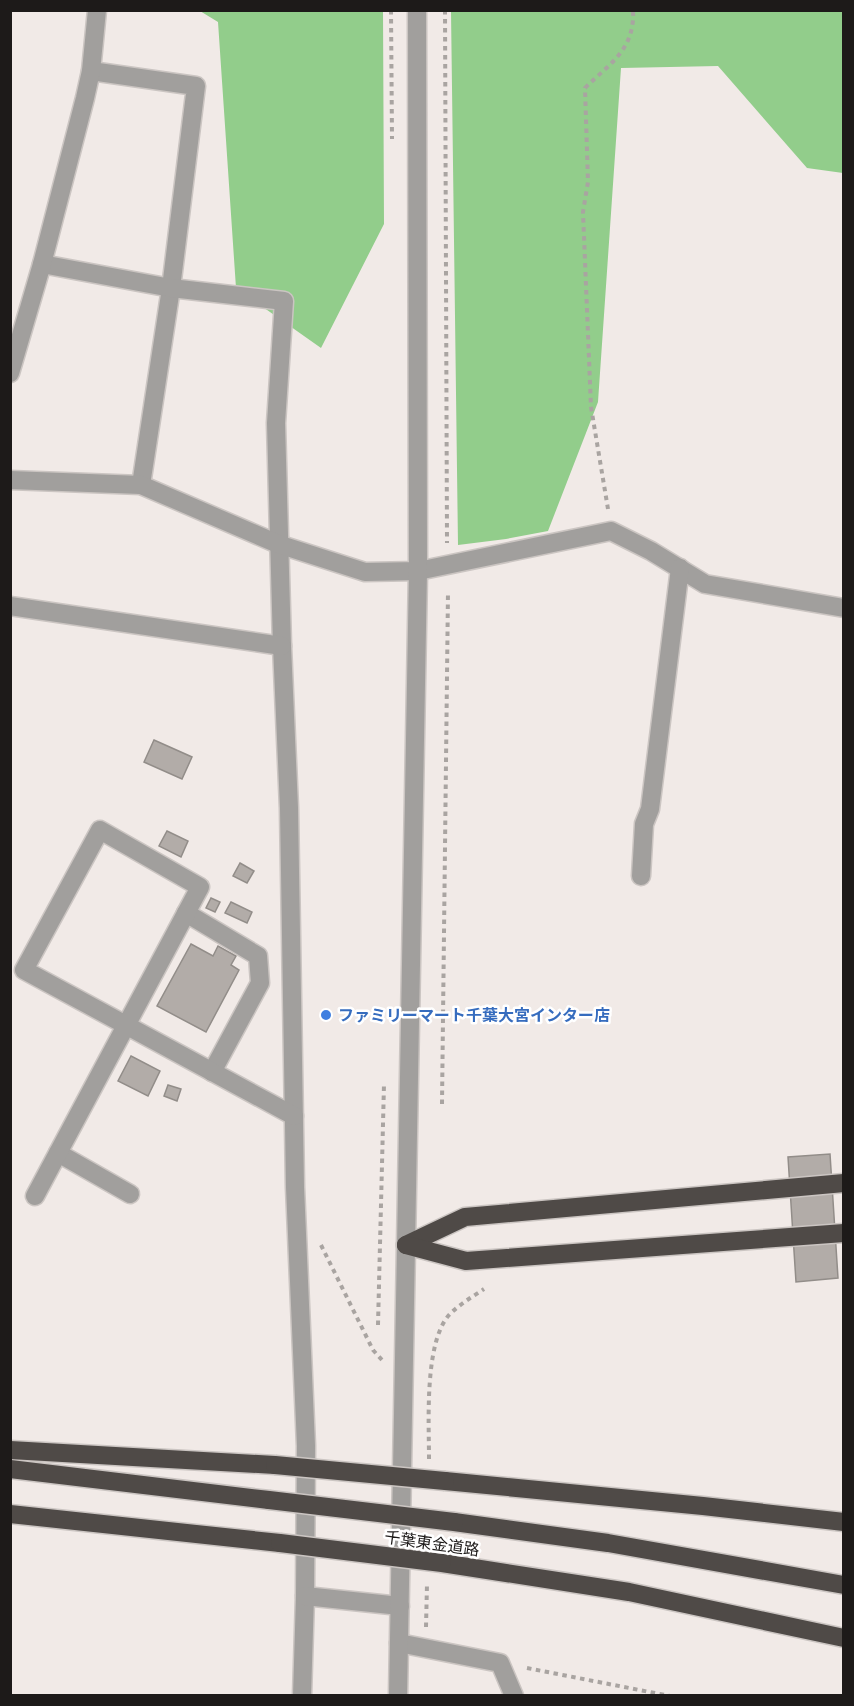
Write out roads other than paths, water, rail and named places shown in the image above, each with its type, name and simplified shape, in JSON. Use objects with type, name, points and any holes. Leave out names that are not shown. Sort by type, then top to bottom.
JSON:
[{"type":"highway","points":[[406,1245],[465,1217],[843,1183]]},
{"type":"highway","points":[[406,1245],[466,1262],[843,1233]]},
{"type":"highway","points":[[10,1450],[275,1465],[703,1506],[843,1522]]},
{"type":"highway","name":"千葉東金道路","points":[[10,1469],[454,1522],[608,1543],[843,1585]]},
{"type":"highway","name":"千葉東金道路","points":[[10,1514],[280,1543],[434,1568],[629,1592],[843,1638]]},
{"type":"street","points":[[10,373],[42,264],[91,71],[97,10]]},
{"type":"street","points":[[398,1695],[418,571],[417,10]]},
{"type":"street","points":[[91,71],[196,86],[171,288],[141,485]]},
{"type":"street","points":[[42,264],[171,288],[284,301],[276,423],[278,544],[289,808],[295,1187],[306,1446],[302,1695]]},
{"type":"street","points":[[10,480],[141,485],[278,544],[364,572],[418,571],[611,531],[651,551],[705,584],[843,608]]},
{"type":"street","points":[[641,876],[644,825],[650,809],[680,568]]},
{"type":"street","points":[[10,606],[282,646]]},
{"type":"street","points":[[36,1196],[126,1025],[200,887],[100,830],[24,970],[126,1025],[212,1072],[294,1116]]},
{"type":"street","points":[[186,913],[258,956],[260,983],[212,1072]]},
{"type":"street","points":[[58,1154],[130,1194]]},
{"type":"street","points":[[305,1596],[400,1606]]},
{"type":"street","points":[[399,1644],[500,1663],[514,1695]]},
{"type":"place","name":"ファミリーマート千葉大宮インター店","points":[[326,1015]]}]
